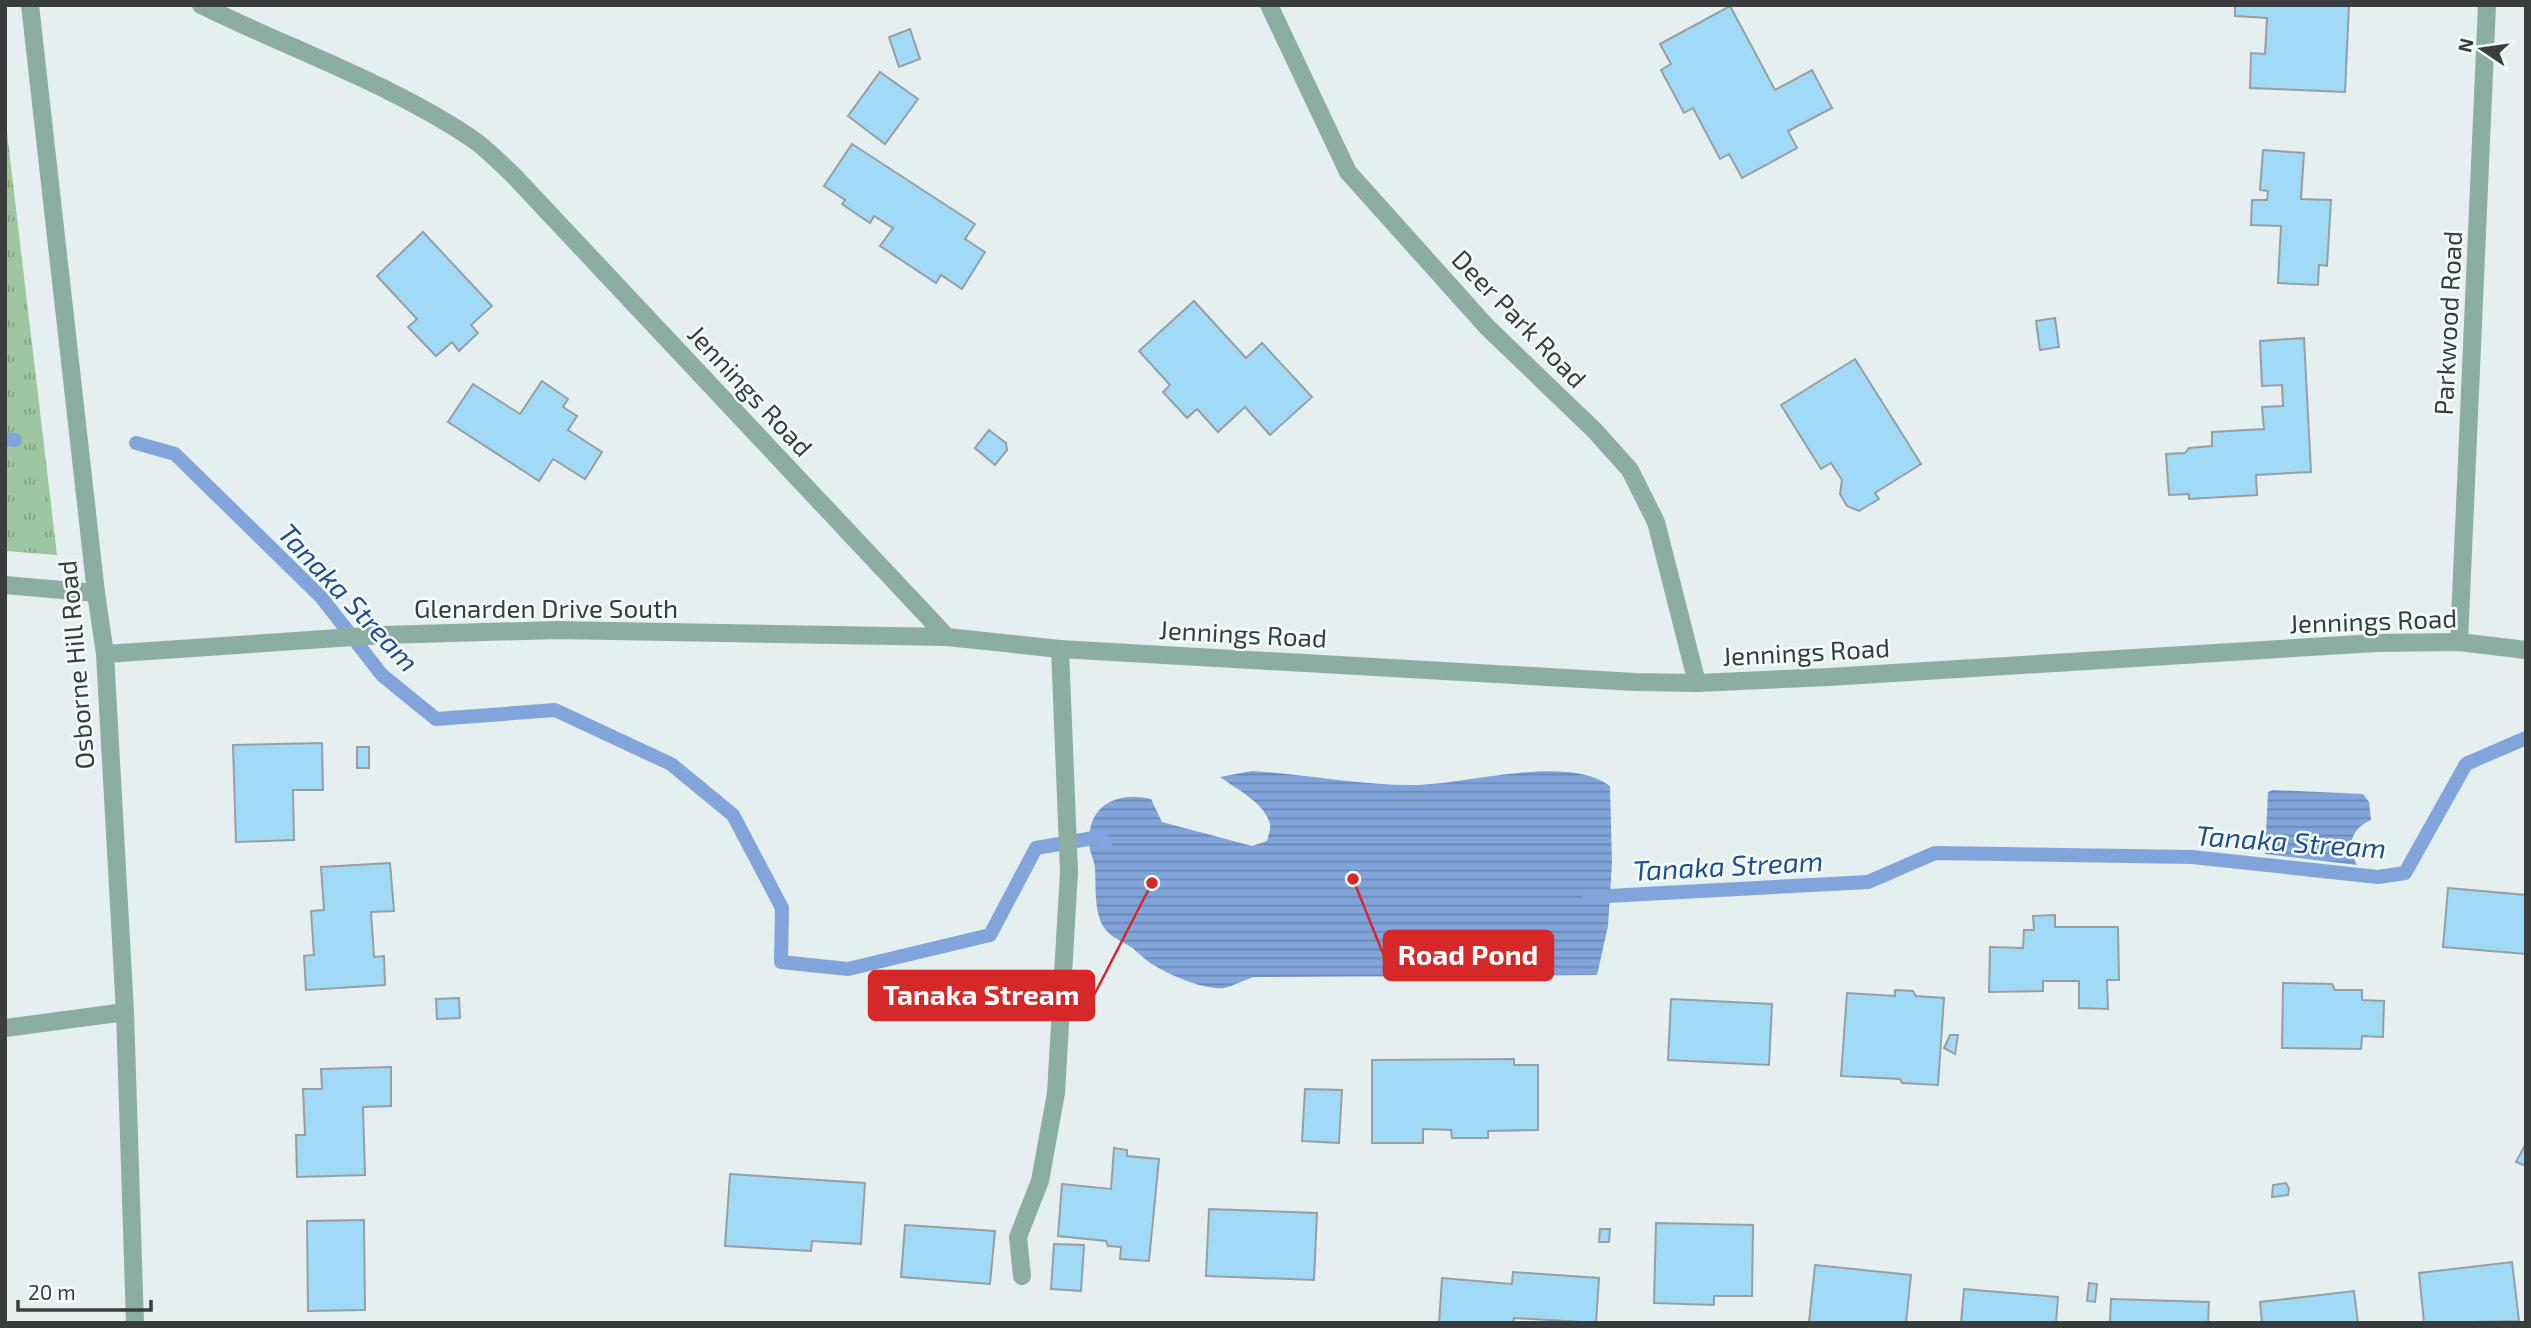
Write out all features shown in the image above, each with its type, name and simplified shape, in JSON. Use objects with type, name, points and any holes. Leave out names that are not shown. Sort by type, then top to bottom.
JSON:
[{"type":"street","name":"Osborne Hill Road","points":[[30,5],[105,654],[125,1012],[135,1323]]},
{"type":"street","name":"Jennings Road","points":[[201,5],[257,33],[407,99],[476,142],[514,176],[947,637],[1060,649],[1697,683],[2375,642],[2459,642],[2526,650]]},
{"type":"street","name":"Deer Park Road","points":[[1269,5],[1348,172],[1487,327],[1595,431],[1630,470],[1656,522],[1697,683]]},
{"type":"street","name":"Parkwood Road","points":[[2459,642],[2487,5]]},
{"type":"street","points":[[5,585],[96,593]]},
{"type":"street","name":"Glenarden Drive South","points":[[105,654],[383,635],[556,630],[947,637]]},
{"type":"street","points":[[1022,1276],[1018,1237],[1040,1181],[1056,1093],[1069,866],[1060,649]]},
{"type":"street","points":[[5,1028],[125,1012]]},
{"type":"green space","points":[[5,116],[57,555],[5,551]]},
{"type":"water","points":[[1252,771],[1375,784],[1417,785],[1517,773],[1569,772],[1592,777],[1610,786],[1612,863],[1608,926],[1597,975],[1254,977],[1227,987],[1215,988],[1185,980],[1156,967],[1111,935],[1100,920],[1095,868],[1089,843],[1094,819],[1107,803],[1117,799],[1151,799],[1162,822],[1252,846],[1267,841],[1270,826],[1267,816],[1249,797],[1220,777]]},
{"type":"water","points":[[2273,790],[2363,794],[2369,802],[2371,820],[2359,828],[2352,838],[2352,851],[2357,865],[2265,854],[2268,792]]},
{"type":"building","points":[[2235,5],[2349,5],[2345,92],[2250,88],[2251,53],[2265,54],[2267,18],[2235,16]]},
{"type":"building","points":[[1730,6],[1775,90],[1812,70],[1832,108],[1788,131],[1797,148],[1742,178],[1729,154],[1720,159],[1693,108],[1684,113],[1661,70],[1671,64],[1660,44]]},
{"type":"building","points":[[910,29],[920,59],[899,67],[889,37]]},
{"type":"building","points":[[880,72],[918,99],[885,144],[848,116]]},
{"type":"building","points":[[852,144],[975,224],[965,239],[985,252],[962,289],[941,275],[936,283],[880,246],[893,228],[874,216],[870,223],[842,204],[845,200],[824,186]]},
{"type":"building","points":[[2263,150],[2304,153],[2301,199],[2331,200],[2327,266],[2319,265],[2318,285],[2278,283],[2281,226],[2251,225],[2252,200],[2267,200],[2268,191],[2260,190]]},
{"type":"building","points":[[423,232],[492,306],[471,325],[478,333],[459,351],[452,342],[436,356],[408,327],[417,319],[377,276]]},
{"type":"building","points":[[1194,301],[1246,358],[1262,343],[1312,397],[1270,435],[1245,407],[1218,432],[1197,409],[1187,418],[1163,392],[1170,385],[1139,351]]},
{"type":"building","points":[[2055,318],[2059,347],[2040,350],[2036,321]]},
{"type":"building","points":[[2304,338],[2311,472],[2256,475],[2257,495],[2189,499],[2189,494],[2169,495],[2166,454],[2185,453],[2189,448],[2212,446],[2212,432],[2264,429],[2262,407],[2283,406],[2282,385],[2262,386],[2260,341]]},
{"type":"building","points":[[1855,359],[1921,464],[1875,493],[1879,499],[1859,511],[1847,506],[1840,494],[1842,480],[1831,463],[1821,469],[1781,405]]},
{"type":"building","points":[[542,381],[568,399],[563,407],[577,416],[568,430],[602,452],[585,479],[553,459],[539,481],[448,422],[473,384],[520,414]]},
{"type":"building","points":[[989,430],[1006,443],[1007,450],[995,465],[975,448]]},
{"type":"building","points":[[322,743],[323,790],[293,790],[294,840],[236,842],[233,745]]},
{"type":"building","points":[[357,747],[369,747],[369,768],[357,768]]},
{"type":"building","points":[[390,863],[394,911],[371,912],[374,957],[384,956],[385,985],[306,990],[304,956],[314,955],[311,911],[324,910],[321,867]]},
{"type":"building","points":[[2448,888],[2526,895],[2526,954],[2443,947]]},
{"type":"building","points":[[2055,915],[2055,927],[2118,927],[2119,980],[2107,980],[2108,1009],[2079,1008],[2079,981],[2043,981],[2043,991],[1989,992],[1990,947],[2023,948],[2024,930],[2034,930],[2033,916]]},
{"type":"building","points":[[2283,983],[2332,984],[2335,990],[2362,990],[2362,1000],[2384,1001],[2383,1037],[2362,1036],[2361,1049],[2282,1048]]},
{"type":"building","points":[[1895,990],[1913,991],[1916,996],[1944,998],[1938,1085],[1902,1083],[1900,1079],[1841,1076],[1847,993],[1895,996]]},
{"type":"building","points":[[459,998],[460,1018],[437,1019],[436,999]]},
{"type":"building","points":[[1671,999],[1772,1004],[1769,1065],[1668,1060]]},
{"type":"building","points":[[1950,1035],[1958,1035],[1955,1054],[1944,1048]]},
{"type":"building","points":[[1514,1059],[1514,1065],[1538,1065],[1538,1130],[1488,1131],[1488,1138],[1452,1138],[1451,1130],[1423,1129],[1423,1143],[1372,1143],[1372,1060]]},
{"type":"building","points":[[391,1067],[391,1106],[363,1107],[365,1175],[297,1177],[296,1135],[305,1135],[303,1089],[322,1089],[321,1069]]},
{"type":"building","points":[[1305,1089],[1342,1090],[1339,1143],[1302,1141]]},
{"type":"building","points":[[2526,1145],[2526,1166],[2516,1162]]},
{"type":"building","points":[[1114,1148],[1127,1150],[1127,1156],[1159,1159],[1149,1261],[1120,1259],[1121,1247],[1108,1246],[1106,1241],[1058,1236],[1062,1184],[1111,1189]]},
{"type":"building","points":[[730,1174],[865,1183],[861,1244],[812,1241],[811,1251],[725,1246]]},
{"type":"building","points":[[2286,1183],[2288,1195],[2272,1197],[2273,1185]]},
{"type":"building","points":[[1209,1209],[1317,1213],[1314,1280],[1206,1276]]},
{"type":"building","points":[[364,1220],[365,1310],[308,1311],[307,1221]]},
{"type":"building","points":[[1656,1223],[1753,1225],[1752,1296],[1714,1296],[1714,1305],[1654,1303]]},
{"type":"building","points":[[905,1225],[995,1231],[990,1284],[901,1277]]},
{"type":"building","points":[[1600,1229],[1610,1229],[1609,1242],[1599,1242]]},
{"type":"building","points":[[1054,1244],[1084,1245],[1081,1291],[1051,1289]]},
{"type":"building","points":[[2512,1262],[2519,1321],[2424,1323],[2419,1273]]},
{"type":"building","points":[[1815,1265],[1911,1275],[1906,1323],[1809,1322]]},
{"type":"building","points":[[1513,1272],[1599,1278],[1596,1323],[1514,1318],[1513,1323],[1439,1323],[1442,1278],[1512,1284]]},
{"type":"building","points":[[2089,1283],[2097,1284],[2095,1302],[2087,1301]]},
{"type":"building","points":[[1964,1289],[2058,1297],[2056,1323],[1961,1323]]},
{"type":"building","points":[[2354,1291],[2358,1323],[2262,1323],[2260,1302]]},
{"type":"building","points":[[2111,1299],[2209,1302],[2208,1323],[2110,1323]]},
{"type":"waterway","name":"Tanaka Stream","points":[[5,439],[15,440]]},
{"type":"waterway","name":"Tanaka Stream","points":[[136,443],[175,454],[321,597],[382,675],[436,719],[555,710],[671,764],[733,815],[782,908],[781,962],[848,969],[990,935],[1036,848],[1099,837],[1105,843]]},
{"type":"waterway","name":"Tanaka Stream","points":[[1589,897],[1868,882],[1935,853],[2192,857],[2378,877],[2405,873],[2466,764],[2526,738]]},
{"type":"place","name":"Road Pond","points":[[1353,879]]},
{"type":"place","name":"Tanaka Stream","points":[[1152,883]]}]
